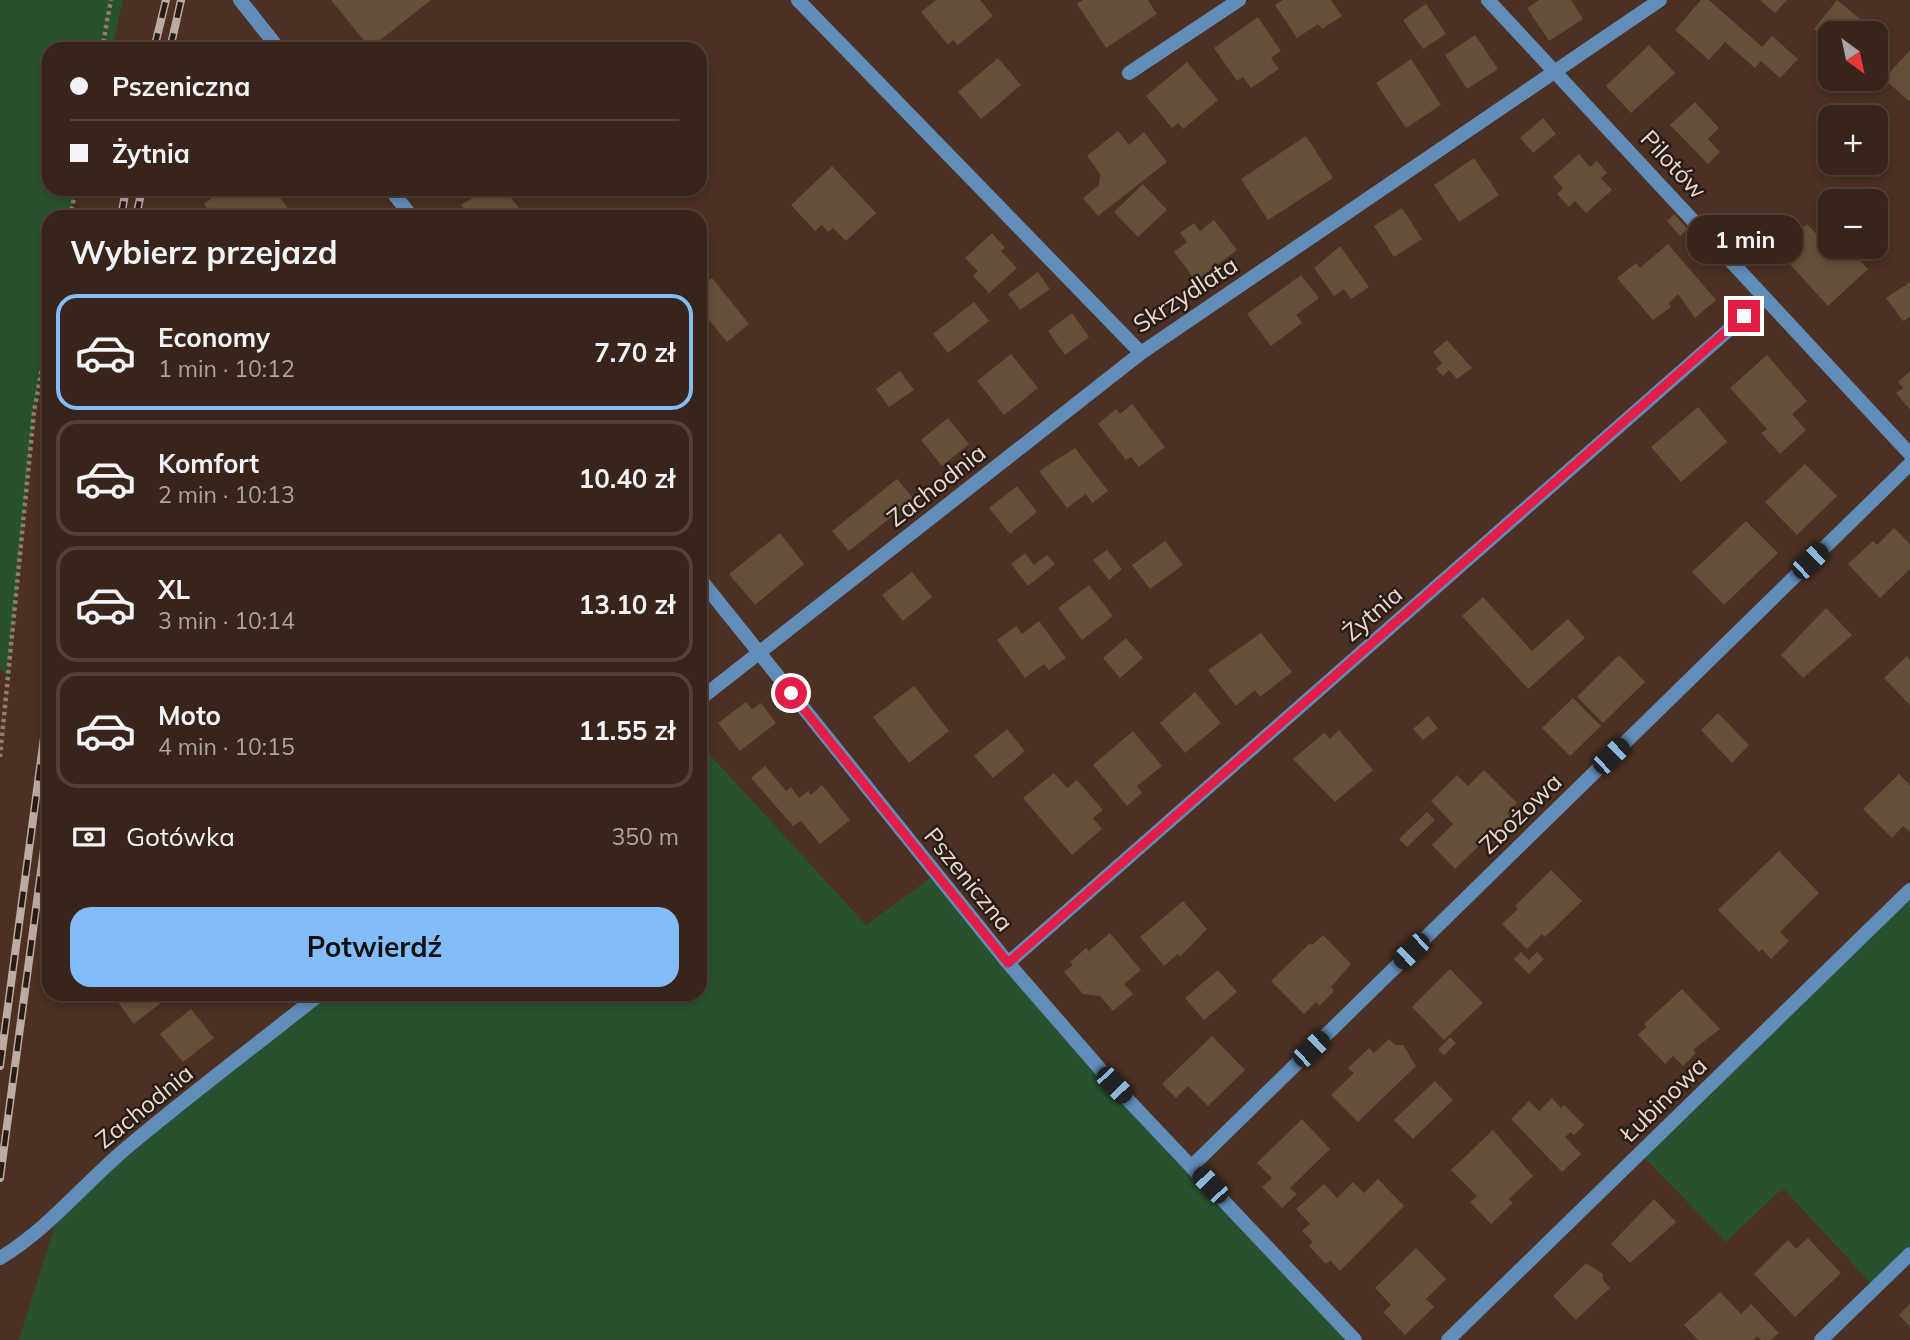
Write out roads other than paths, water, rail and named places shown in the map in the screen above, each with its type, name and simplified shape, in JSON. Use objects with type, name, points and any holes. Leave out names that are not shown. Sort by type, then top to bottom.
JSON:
[{"type":"street","name":"Skrzydlata","points":[[798,0],[1141,353],[1660,0]]},
{"type":"street","points":[[1129,73],[1239,0]]},
{"type":"street","name":"Pilotów","points":[[1488,0],[1557,71],[1910,454]]},
{"type":"street","points":[[242,3],[273,42]]},
{"type":"street","points":[[396,196],[406,210]]},
{"type":"street","name":"Żytnia","points":[[1008,963],[1765,298]]},
{"type":"street","name":"Zachodnia","points":[[707,693],[1141,353]]},
{"type":"street","name":"Zbożowa","points":[[1192,1166],[1910,464]]},
{"type":"street","points":[[707,588],[758,653]]},
{"type":"street","name":"Pszeniczna","points":[[758,653],[1008,963],[1114,1085],[1355,1340]]},
{"type":"street","name":"Łubinowa","points":[[1448,1340],[1910,890]]},
{"type":"street","name":"Zachodnia","points":[[0,1258],[43,1229],[86,1183],[125,1149],[311,1001]]},
{"type":"street","points":[[1821,1340],[1910,1254]]},
{"type":"railway","points":[[156,42],[166,0]]},
{"type":"railway","points":[[172,42],[181,0]]},
{"type":"railway","points":[[122,210],[125,196]]},
{"type":"railway","points":[[138,210],[140,196]]},
{"type":"railway","points":[[0,1066],[42,752]]},
{"type":"railway","points":[[0,1178],[42,863]]}]
